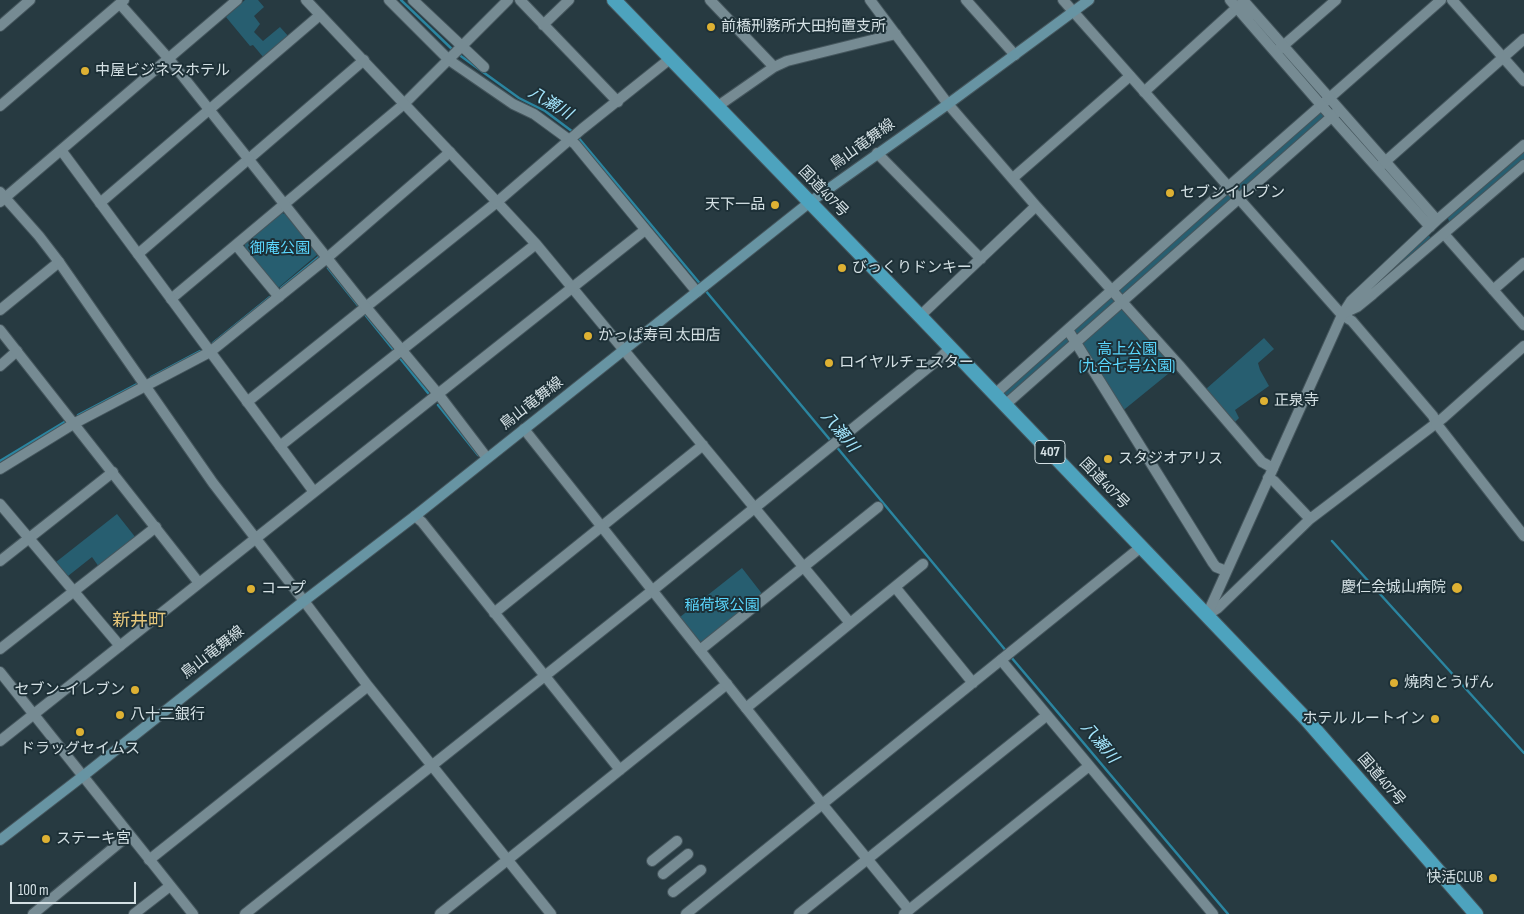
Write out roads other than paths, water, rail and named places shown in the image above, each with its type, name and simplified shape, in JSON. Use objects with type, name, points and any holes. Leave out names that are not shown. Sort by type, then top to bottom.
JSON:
[{"type":"highway","name":"国道407号","points":[[614,0],[1306,719],[1476,914]]},
{"type":"main road","name":"鳥山竜舞線","points":[[0,840],[415,516],[810,202],[948,104],[1089,0]]},
{"type":"street","points":[[0,26],[30,0]]},
{"type":"street","points":[[237,0],[61,150],[2,197],[39,236],[59,262],[213,483],[368,686],[550,914]]},
{"type":"street","points":[[306,0],[536,244],[756,507],[850,623]]},
{"type":"street","points":[[389,0],[455,53],[512,104],[534,114],[575,144],[645,230],[701,289]]},
{"type":"street","points":[[413,0],[455,53],[484,67]]},
{"type":"street","points":[[171,299],[404,104],[508,0]]},
{"type":"street","points":[[520,0],[618,102]]},
{"type":"street","points":[[543,25],[569,0]]},
{"type":"street","points":[[710,0],[774,67]]},
{"type":"street","points":[[870,0],[948,104],[1036,206],[1179,365],[1262,462],[1272,468]]},
{"type":"street","points":[[966,0],[1015,55]]},
{"type":"street","points":[[1063,0],[1342,315],[1352,321],[1433,416],[1436,423],[1524,536]]},
{"type":"street","points":[[1280,49],[1336,0]]},
{"type":"street","points":[[995,394],[1441,0]]},
{"type":"street","points":[[1452,0],[1524,81]]},
{"type":"street","points":[[0,106],[120,1],[487,458]]},
{"type":"street","points":[[1144,92],[1238,2],[1280,49],[1330,98],[1381,165]]},
{"type":"street","points":[[100,203],[320,14]]},
{"type":"street","points":[[718,106],[786,60],[896,34]]},
{"type":"street","points":[[1381,165],[1524,39]]},
{"type":"street","points":[[1280,49],[1322,106],[1381,165],[1524,325]]},
{"type":"street","points":[[247,402],[498,202],[569,139],[671,58]]},
{"type":"street","points":[[138,254],[364,60]]},
{"type":"street","points":[[1013,178],[1130,76]]},
{"type":"street","points":[[1005,405],[1340,110]]},
{"type":"street","points":[[1207,615],[1342,315],[1351,301],[1433,223],[1524,146]]},
{"type":"street","points":[[61,150],[314,492]]},
{"type":"street","points":[[0,469],[75,424],[210,352],[327,258],[450,152]]},
{"type":"street","points":[[878,152],[981,259]]},
{"type":"street","points":[[1342,315],[1357,307],[1373,294],[1524,165]]},
{"type":"street","points":[[920,316],[1036,206]]},
{"type":"street","points":[[1433,223],[1443,234]]},
{"type":"street","points":[[0,741],[645,230]]},
{"type":"street","points":[[236,244],[279,297]]},
{"type":"street","points":[[280,446],[536,244]]},
{"type":"street","points":[[0,310],[59,262]]},
{"type":"street","points":[[1493,290],[1524,263]]},
{"type":"street","points":[[0,330],[199,583]]},
{"type":"street","points":[[1068,330],[1212,563],[1225,573],[1229,585],[1238,589]]},
{"type":"street","points":[[1207,615],[1218,608],[1310,519],[1436,423],[1524,346]]},
{"type":"street","points":[[245,914],[546,676],[950,348]]},
{"type":"street","points":[[0,366],[17,351]]},
{"type":"street","points":[[524,429],[868,859],[906,912],[1089,766]]},
{"type":"street","points":[[494,613],[704,445]]},
{"type":"street","points":[[0,561],[113,472]]},
{"type":"street","points":[[1268,478],[1274,481],[1310,519]]},
{"type":"street","points":[[0,504],[120,646]]},
{"type":"street","points":[[700,650],[878,507]]},
{"type":"street","points":[[415,516],[422,522],[620,770]]},
{"type":"street","points":[[0,649],[156,526]]},
{"type":"street","points":[[686,914],[1141,546]]},
{"type":"street","points":[[746,708],[923,564]]},
{"type":"street","points":[[895,587],[973,683]]},
{"type":"street","points":[[1006,656],[1046,716],[1213,914]]},
{"type":"street","points":[[0,672],[192,914]]},
{"type":"street","points":[[440,914],[727,684]]},
{"type":"street","points":[[149,860],[368,686]]},
{"type":"street","points":[[799,914],[1046,716]]},
{"type":"street","points":[[32,914],[129,835]]},
{"type":"street","points":[[652,861],[677,840]]},
{"type":"street","points":[[663,874],[688,854]]},
{"type":"street","points":[[673,892],[701,870]]},
{"type":"street","points":[[134,914],[170,886]]},
{"type":"waterway","name":"八瀬川","points":[[401,0],[454,51]]},
{"type":"waterway","name":"八瀬川","points":[[458,54],[519,98],[545,111],[573,132]]},
{"type":"waterway","name":"八瀬川","points":[[577,136],[702,286]]},
{"type":"waterway","points":[[281,288],[320,256]]},
{"type":"waterway","points":[[328,268],[360,308]]},
{"type":"waterway","name":"八瀬川","points":[[705,290],[831,441]]},
{"type":"waterway","points":[[213,343],[270,297]]},
{"type":"waterway","points":[[363,312],[396,353]]},
{"type":"waterway","points":[[151,377],[200,351]]},
{"type":"waterway","points":[[399,357],[428,393]]},
{"type":"waterway","points":[[78,415],[137,384]]},
{"type":"waterway","points":[[438,405],[478,455]]},
{"type":"waterway","points":[[0,461],[66,421]]},
{"type":"waterway","name":"八瀬川","points":[[835,445],[1007,652]]},
{"type":"waterway","points":[[1332,541],[1524,753]]},
{"type":"waterway","name":"八瀬川","points":[[1011,657],[1228,914]]},
{"type":"place","name":"前橋刑務所大田拘置支所","points":[[711,27]]},
{"type":"place","name":"中屋ビジネスホテル","points":[[85,71]]},
{"type":"place","name":"セブンイレブン","points":[[1170,193]]},
{"type":"place","name":"天下一品","points":[[775,205]]},
{"type":"place","name":"びっくりドンキー","points":[[842,268]]},
{"type":"place","name":"かっぱ寿司 太田店","points":[[588,336]]},
{"type":"place","name":"ロイヤルチェスター","points":[[829,363]]},
{"type":"place","name":"正泉寺","points":[[1264,401]]},
{"type":"place","name":"スタジオアリス","points":[[1108,459]]},
{"type":"place","name":"慶仁会城山病院","points":[[1457,588]]},
{"type":"place","name":"コープ","points":[[251,589]]},
{"type":"place","name":"焼肉とうげん","points":[[1394,683]]},
{"type":"place","name":"セブン-イレブン","points":[[135,690]]},
{"type":"place","name":"八十二銀行","points":[[120,715]]},
{"type":"place","name":"ホテル ルートイン","points":[[1435,719]]},
{"type":"place","name":"ドラッグセイムス","points":[[80,732]]},
{"type":"place","name":"ステーキ宮","points":[[46,839]]},
{"type":"place","name":"快活CLUB","points":[[1493,878]]},
{"type":"district","name":"新井町","points":[[139,621]]},
{"type":"park label","name":"御庵公園","points":[[280,249]]},
{"type":"park label","name":"高上公園 (九合七号公園)","points":[[1127,358]]},
{"type":"park label","name":"稲荷塚公園","points":[[722,606]]}]
